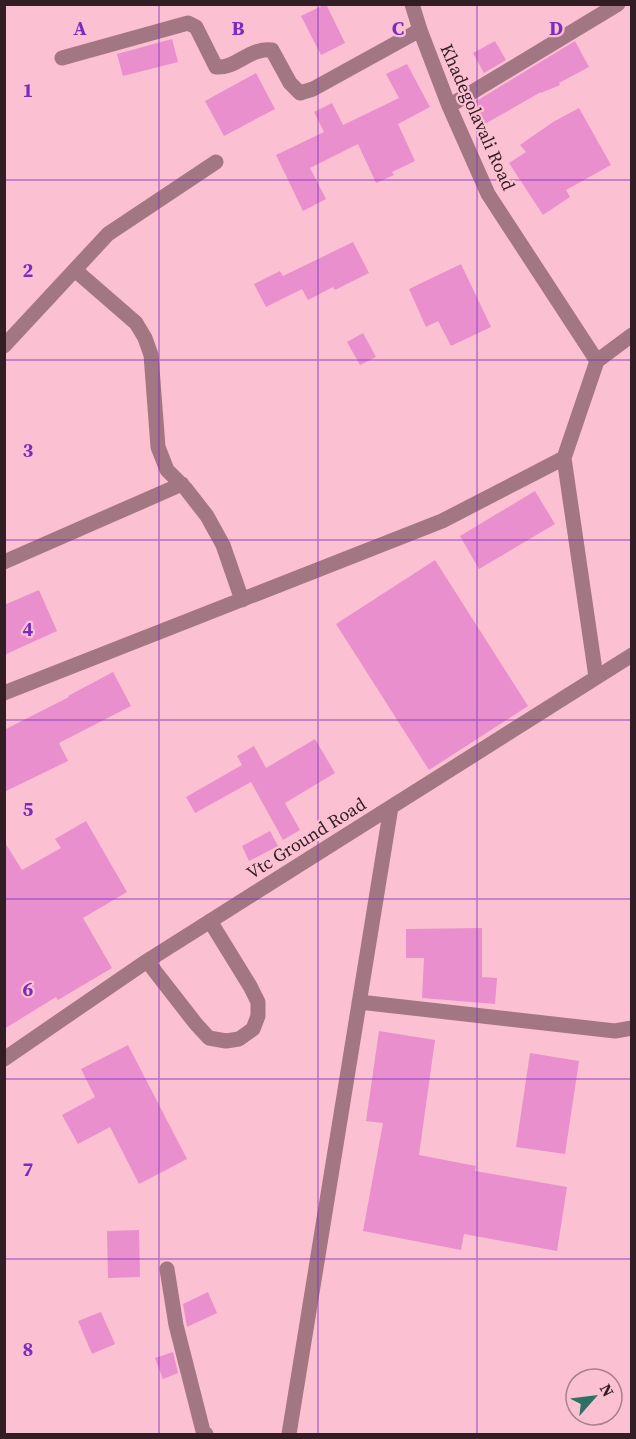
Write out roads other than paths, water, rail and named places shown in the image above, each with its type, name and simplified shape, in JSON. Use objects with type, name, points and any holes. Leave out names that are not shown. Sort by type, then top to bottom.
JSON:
[{"type":"street","name":"Khadegolavali Road","points":[[412,4],[449,106],[488,194],[597,361]]},
{"type":"street","points":[[449,106],[618,4]]},
{"type":"street","points":[[62,58],[188,23],[196,27],[216,67],[223,68],[262,49],[272,50],[290,83],[300,93],[314,89],[420,30]]},
{"type":"street","points":[[4,346],[108,234],[216,162]]},
{"type":"street","points":[[75,270],[136,323],[145,338],[151,355],[158,447],[167,470],[182,484],[207,516],[223,545],[242,600]]},
{"type":"street","points":[[596,677],[564,458],[597,361],[632,335]]},
{"type":"street","points":[[4,693],[442,521],[564,458]]},
{"type":"street","points":[[4,562],[182,484]]},
{"type":"street","name":"Vtc Ground Road","points":[[4,1059],[147,961],[632,655]]},
{"type":"street","points":[[289,1434],[391,807]]},
{"type":"street","points":[[147,961],[209,1038],[226,1041],[239,1039],[253,1029],[258,1016],[258,1002],[210,921]]},
{"type":"street","points":[[359,1002],[615,1031],[632,1028]]},
{"type":"street","points":[[167,1269],[176,1325],[203,1431],[206,1434]]}]
